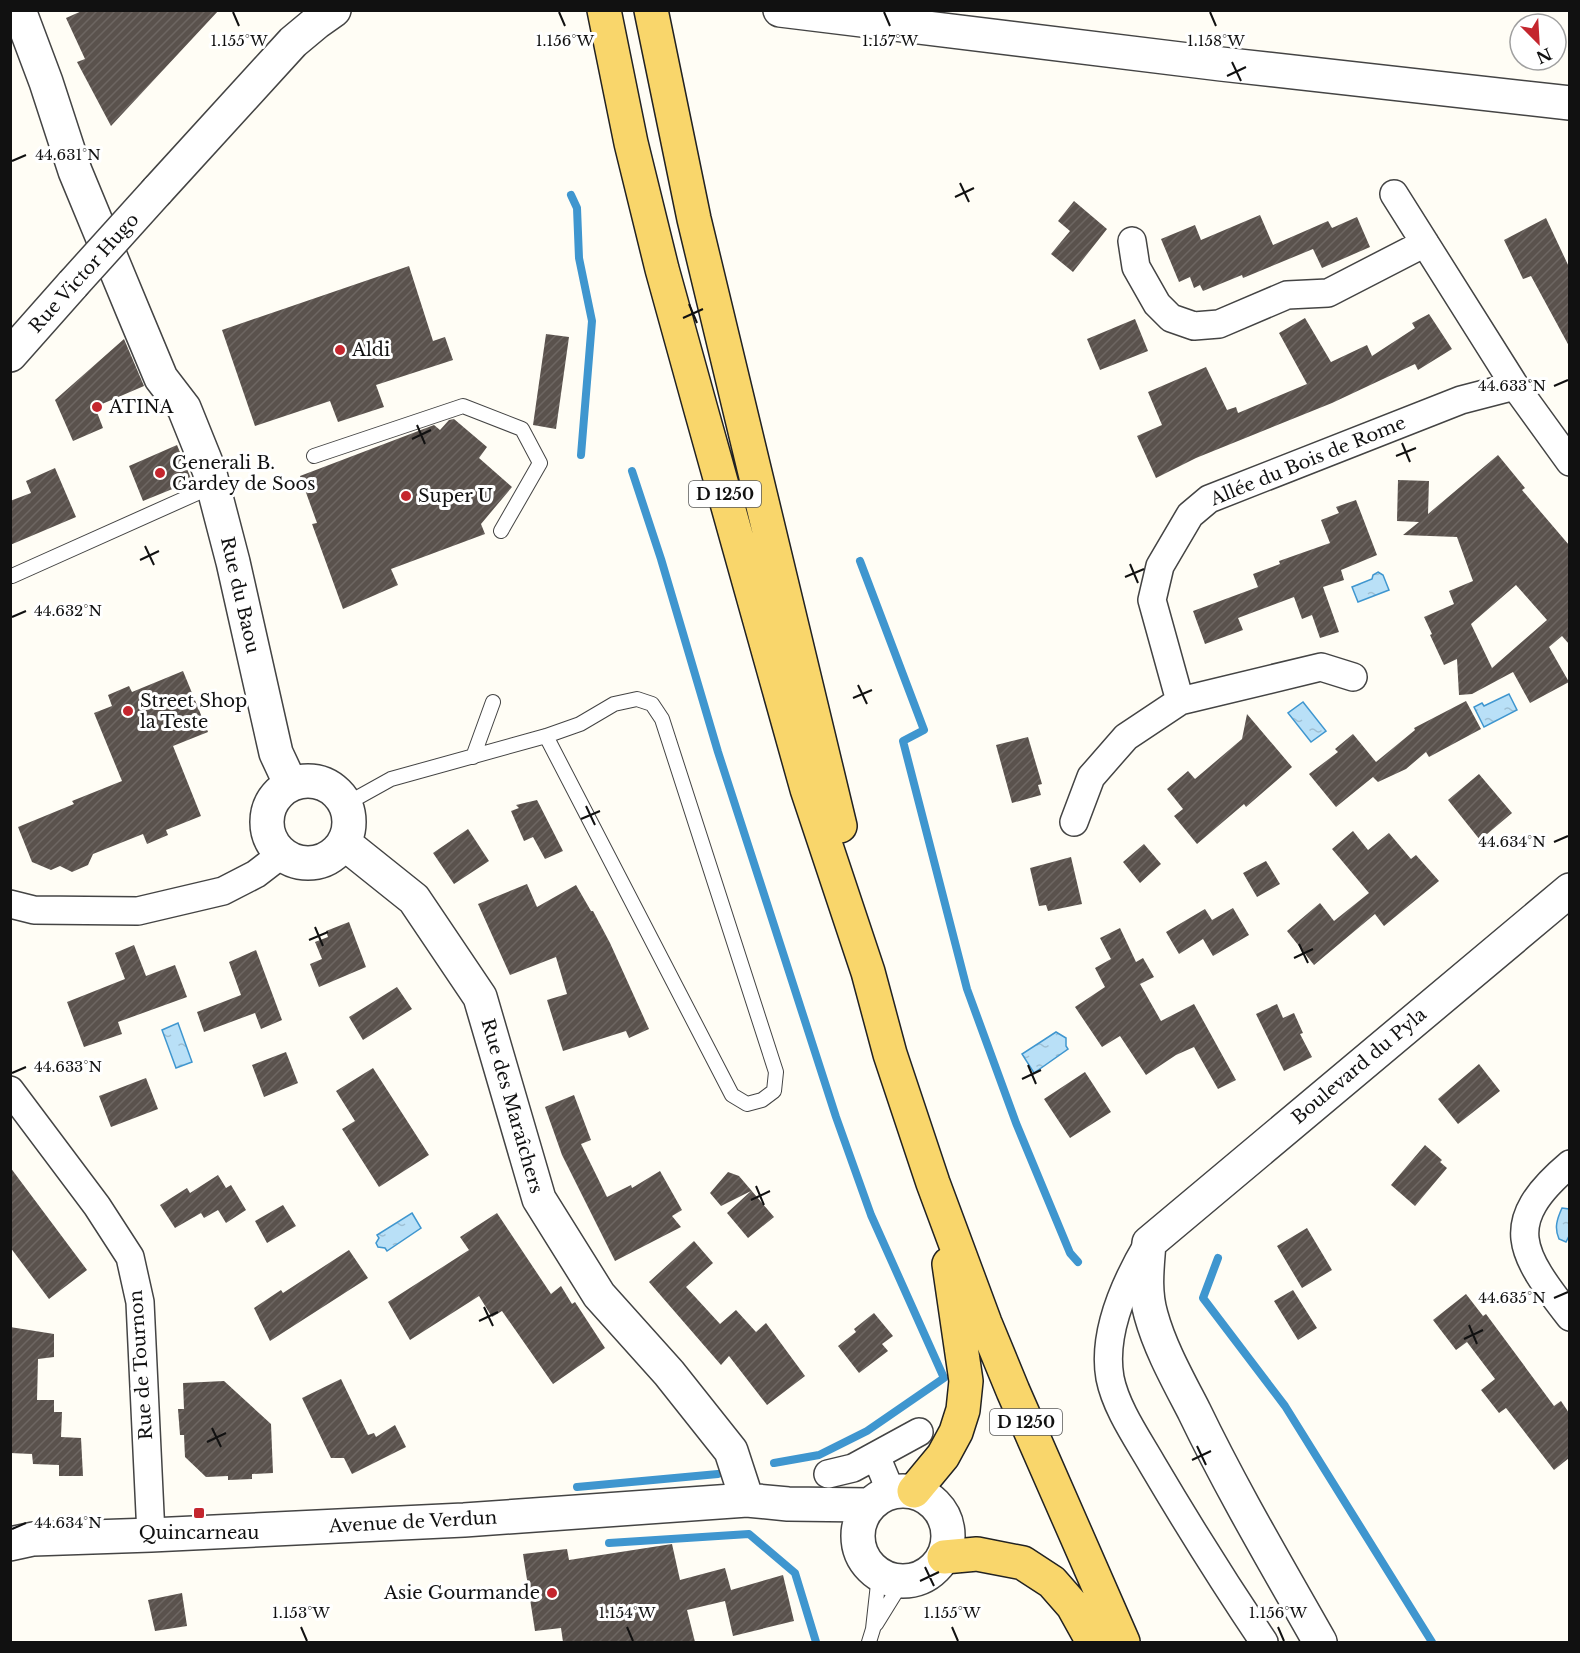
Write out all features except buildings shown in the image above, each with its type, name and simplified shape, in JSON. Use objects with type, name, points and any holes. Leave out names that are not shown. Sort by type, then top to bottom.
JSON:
[{"type":"main road","name":"D 1250","points":[[604,10],[631,143],[662,269],[807,789],[868,972],[890,1054],[938,1197],[1013,1391],[1123,1642]]},
{"type":"main road","name":"D 1250","points":[[651,10],[694,219],[859,905],[868,972]]},
{"type":"main road","points":[[891,1496],[943,1456],[956,1432],[963,1410],[966,1381],[938,1197]]},
{"type":"main road","points":[[944,1557],[977,1554],[1023,1563],[1052,1582],[1073,1606],[1094,1642]]},
{"type":"street","name":"Rue du Baou","points":[[20,10],[75,171],[161,378],[184,408],[213,486],[233,562],[276,753],[290,783]]},
{"type":"street","name":"Rue Victor Hugo","points":[[10,355],[293,42],[334,10]]},
{"type":"street","points":[[780,10],[1221,64],[1569,103]]},
{"type":"street","points":[[1394,194],[1515,386],[1569,462]]},
{"type":"street","points":[[1132,241],[1136,267],[1157,304],[1171,318],[1194,326],[1219,324],[1287,295],[1328,293],[1425,243]]},
{"type":"street","name":"Allée du Bois de Rome","points":[[1180,701],[1152,600],[1160,566],[1191,515],[1209,499],[1461,400],[1515,386]]},
{"type":"street","points":[[1074,822],[1091,777],[1126,737],[1180,701],[1321,667],[1353,676]]},
{"type":"street","points":[[315,781],[328,785],[346,804],[350,823],[344,843],[335,854],[323,861],[309,863],[295,861],[282,854],[273,844],[268,831],[267,817],[271,804],[279,792],[290,783],[315,781]]},
{"type":"street","name":"Rue des Maraîchers","points":[[344,843],[414,899],[480,997],[539,1199],[599,1295],[669,1373],[731,1451],[747,1500]]},
{"type":"street","points":[[10,904],[34,910],[138,911],[223,891],[256,874],[282,854]]},
{"type":"street","name":"Boulevard du Pyla","points":[[1149,1243],[1569,890]]},
{"type":"street","name":"Rue de Tournon","points":[[10,1090],[97,1206],[130,1257],[140,1302],[151,1535]]},
{"type":"street","points":[[1569,1164],[1545,1186],[1533,1202],[1526,1218],[1524,1238],[1537,1272],[1569,1317]]},
{"type":"street","points":[[1149,1243],[1128,1280],[1113,1324],[1110,1378],[1134,1432],[1196,1538],[1264,1642]]},
{"type":"street","points":[[1149,1243],[1146,1294],[1161,1342],[1216,1457],[1320,1642]]},
{"type":"street","points":[[828,1474],[853,1468],[920,1432]]},
{"type":"street","points":[[876,1456],[891,1496]]},
{"type":"street","points":[[891,1496],[933,1501],[945,1517],[949,1537],[944,1557],[927,1575],[915,1580],[891,1578],[868,1566],[857,1540],[860,1521],[891,1496]]},
{"type":"street","name":"Avenue de Verdun","points":[[10,1544],[33,1539],[464,1520],[747,1500],[815,1504],[891,1496]]},
{"type":"street","points":[[815,1504],[857,1540]]},
{"type":"lane","points":[[314,456],[463,406],[522,429],[540,463],[501,531]]},
{"type":"lane","points":[[12,576],[213,486]]},
{"type":"lane","points":[[346,804],[392,779],[580,724],[614,704],[638,699],[652,704],[662,719],[776,1072],[774,1091],[762,1100],[747,1104],[732,1095],[546,735]]},
{"type":"lane","points":[[473,757],[493,702]]},
{"type":"lane","points":[[871,1636],[891,1578]]},
{"type":"lane","points":[[871,1636],[891,1578]]},
{"type":"water","points":[[1378,572],[1383,575],[1389,590],[1358,602],[1352,587],[1372,579],[1373,575]]},
{"type":"water","points":[[1509,694],[1517,710],[1484,727],[1474,707],[1482,703],[1484,706]]},
{"type":"water","points":[[1303,702],[1326,731],[1311,742],[1288,713]]},
{"type":"water","points":[[178,1023],[192,1062],[176,1068],[162,1030]]},
{"type":"water","points":[[1056,1032],[1066,1038],[1068,1049],[1034,1073],[1022,1054]]},
{"type":"water","points":[[1562,1208],[1569,1209],[1569,1236],[1566,1242],[1559,1239],[1556,1227]]},
{"type":"water","points":[[412,1213],[421,1228],[387,1251],[385,1248],[378,1247],[377,1235]]},
{"type":"waterway","points":[[571,195],[577,208],[579,258],[592,321],[581,455]]},
{"type":"waterway","points":[[632,471],[661,559],[718,752],[836,1117],[871,1215],[944,1378],[867,1431],[819,1455],[774,1463]]},
{"type":"waterway","points":[[860,561],[924,730],[903,741],[967,989],[1016,1123],[1070,1253],[1078,1262]]},
{"type":"waterway","points":[[1218,1258],[1203,1298],[1285,1406],[1432,1642]]},
{"type":"waterway","points":[[577,1487],[718,1474]]},
{"type":"waterway","points":[[609,1543],[749,1534],[795,1573],[816,1642]]},
{"type":"place","name":"Aldi","points":[[340,350]]},
{"type":"place","name":"ATINA","points":[[97,407]]},
{"type":"place","name":"Generali B. Gardey de Soos","points":[[160,473]]},
{"type":"place","name":"Super U","points":[[406,496]]},
{"type":"place","name":"Street Shop la Teste","points":[[128,711]]},
{"type":"place","name":"Quincarneau","points":[[199,1513]]},
{"type":"place","name":"Asie Gourmande","points":[[552,1593]]}]
